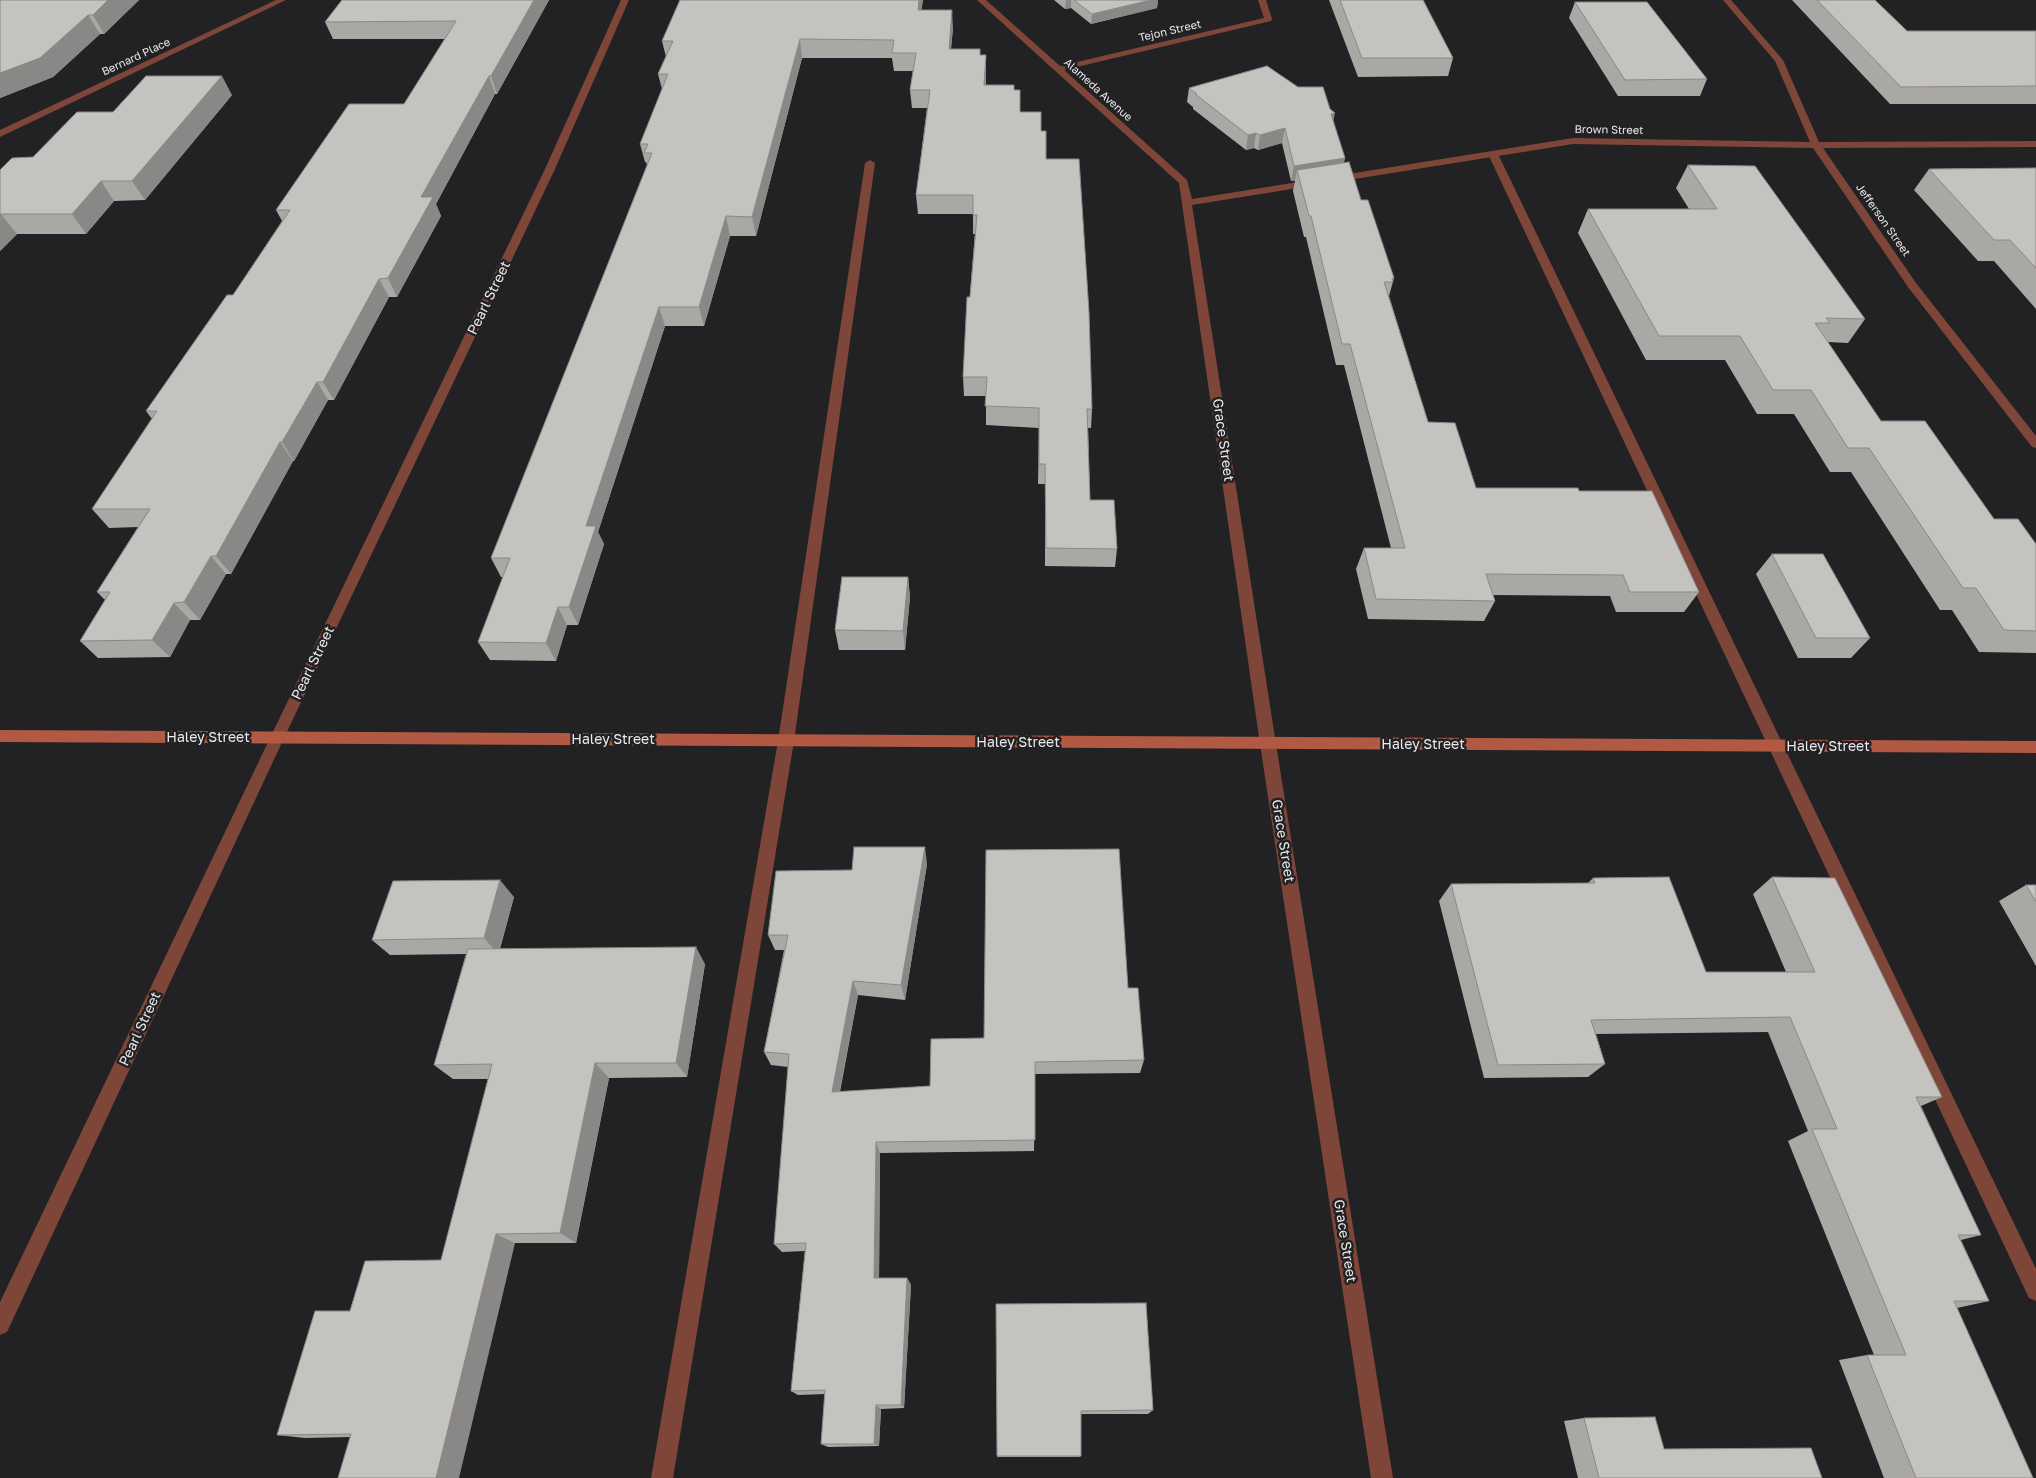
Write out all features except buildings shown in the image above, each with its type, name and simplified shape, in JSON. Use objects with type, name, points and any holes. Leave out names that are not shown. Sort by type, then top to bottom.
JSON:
[{"type":"main road","name":"Haley Street","points":[[0,736],[2036,747]]},
{"type":"street","name":"Bernard Place","points":[[0,134],[282,0]]},
{"type":"street","name":"Pearl Street","points":[[0,1326],[277,738],[550,169],[625,0]]},
{"type":"street","name":"Alameda Avenue","points":[[981,0],[1184,182],[1188,203]]},
{"type":"street","name":"Tejon Street","points":[[1059,69],[1268,19],[1262,0]]},
{"type":"street","name":"Jefferson Street","points":[[1727,0],[1779,60],[1816,145],[1912,285],[2036,444]]},
{"type":"street","name":"Brown Street","points":[[1188,203],[1572,141],[1816,145],[2036,144]]},
{"type":"street","points":[[1493,154],[2036,1291]]},
{"type":"street","points":[[662,1478],[786,741],[870,163]]},
{"type":"street","name":"Grace Street","points":[[1188,203],[1268,744],[1382,1478]]}]
